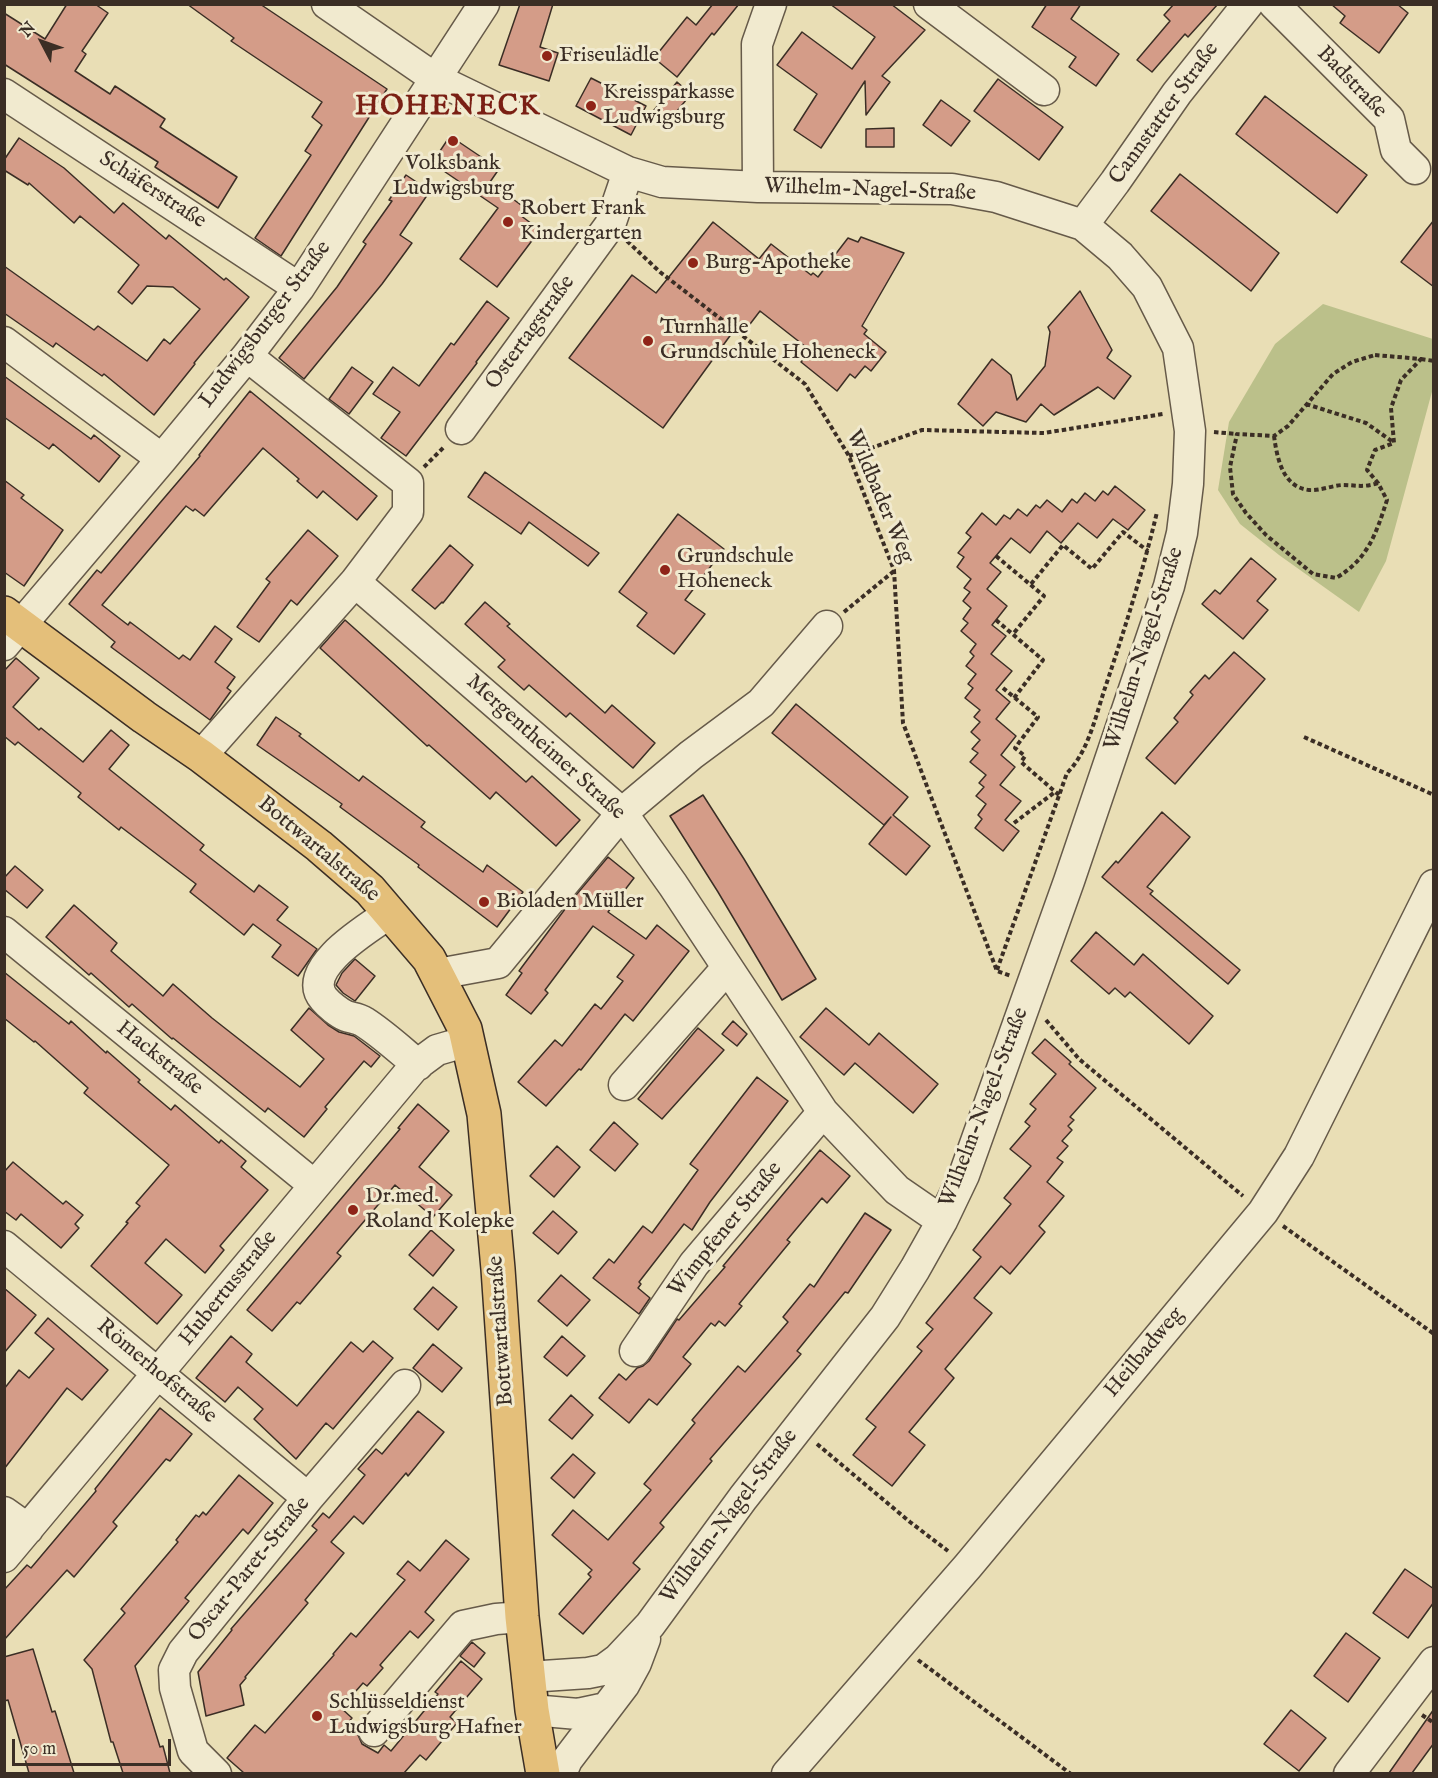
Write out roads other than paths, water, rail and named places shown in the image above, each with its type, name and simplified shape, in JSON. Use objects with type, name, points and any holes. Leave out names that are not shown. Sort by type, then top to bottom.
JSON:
[{"type":"main road","name":"Bottwartalstraße","points":[[10,628],[201,756],[319,846],[370,890],[429,959],[465,1029],[484,1114],[498,1269],[522,1617],[532,1710],[543,1773]]},
{"type":"street","name":"Wilhelm-Nagel-Straße","points":[[327,4],[436,79],[628,172],[662,182],[758,187],[951,189],[996,197],[1083,225],[1120,256],[1147,287],[1178,348],[1190,431],[1188,484],[1182,533],[1169,586],[1036,998],[964,1175],[942,1221],[885,1317],[797,1427],[650,1625],[618,1659],[603,1670],[528,1677]]},
{"type":"street","name":"Ludwigsburger Straße","points":[[10,628],[162,459],[247,356],[299,288],[484,4]]},
{"type":"street","points":[[758,187],[757,44],[771,4]]},
{"type":"street","points":[[928,4],[1044,90]]},
{"type":"street","name":"Cannstatter Straße","points":[[1083,225],[1177,93],[1248,4]]},
{"type":"street","name":"Badstraße","points":[[1274,4],[1389,119],[1396,150],[1414,169]]},
{"type":"street","name":"Schäferstraße","points":[[4,94],[299,288]]},
{"type":"street","name":"Ostertagstraße","points":[[461,429],[610,225],[628,172]]},
{"type":"street","points":[[4,342],[162,459]]},
{"type":"street","points":[[201,756],[355,582],[408,513],[408,483],[247,356]]},
{"type":"street","name":"Mergentheimer Straße","points":[[355,582],[622,813],[823,1112],[897,1190],[942,1221]]},
{"type":"street","points":[[438,974],[498,963],[622,813],[691,755],[761,703],[827,626]]},
{"type":"street","name":"Heilbadweg","points":[[787,1773],[968,1566],[1263,1212],[1299,1156],[1434,885]]},
{"type":"street","points":[[390,913],[341,948],[326,964],[318,983],[319,991],[324,1000],[343,1015],[362,1020],[418,1065]]},
{"type":"street","name":"Hackstraße","points":[[4,932],[314,1185]]},
{"type":"street","points":[[624,1085],[728,968]]},
{"type":"street","name":"Hubertusstraße","points":[[4,1557],[16,1521],[159,1374],[314,1185],[418,1065],[437,1050],[468,1041]]},
{"type":"street","name":"Wimpfener Straße","points":[[635,1351],[694,1264],[823,1112]]},
{"type":"street","name":"Römerhofstraße","points":[[4,1246],[308,1498]]},
{"type":"street","name":"Oscar-Paret-Straße","points":[[216,1773],[193,1751],[176,1688],[174,1671],[183,1652],[308,1498],[405,1385]]},
{"type":"street","points":[[374,1731],[463,1626],[496,1619],[522,1617]]},
{"type":"street","name":"Wilhelm-Nagel-Straße","points":[[561,1773],[567,1760],[624,1685],[650,1625]]},
{"type":"street","points":[[1349,1773],[1434,1662]]},
{"type":"street","points":[[532,1710],[578,1714],[606,1708]]},
{"type":"place","name":"Friseulädle","points":[[547,56]]},
{"type":"place","name":"Kreissparkasse Ludwigsburg","points":[[591,106]]},
{"type":"place","name":"Volksbank Ludwigsburg","points":[[453,141]]},
{"type":"place","name":"Robert Frank Kindergarten","points":[[508,222]]},
{"type":"place","name":"Burg-Apotheke","points":[[693,263]]},
{"type":"place","name":"Turnhalle Grundschule Hoheneck","points":[[648,341]]},
{"type":"place","name":"Grundschule Hoheneck","points":[[665,570]]},
{"type":"place","name":"Bioladen Müller","points":[[484,902]]},
{"type":"place","name":"Dr.med. Roland Kolepke","points":[[353,1210]]},
{"type":"place","name":"Schlüsseldienst Ludwigsburg Hafner","points":[[317,1716]]},
{"type":"district","name":"HOHENECK","points":[[448,108]]}]
